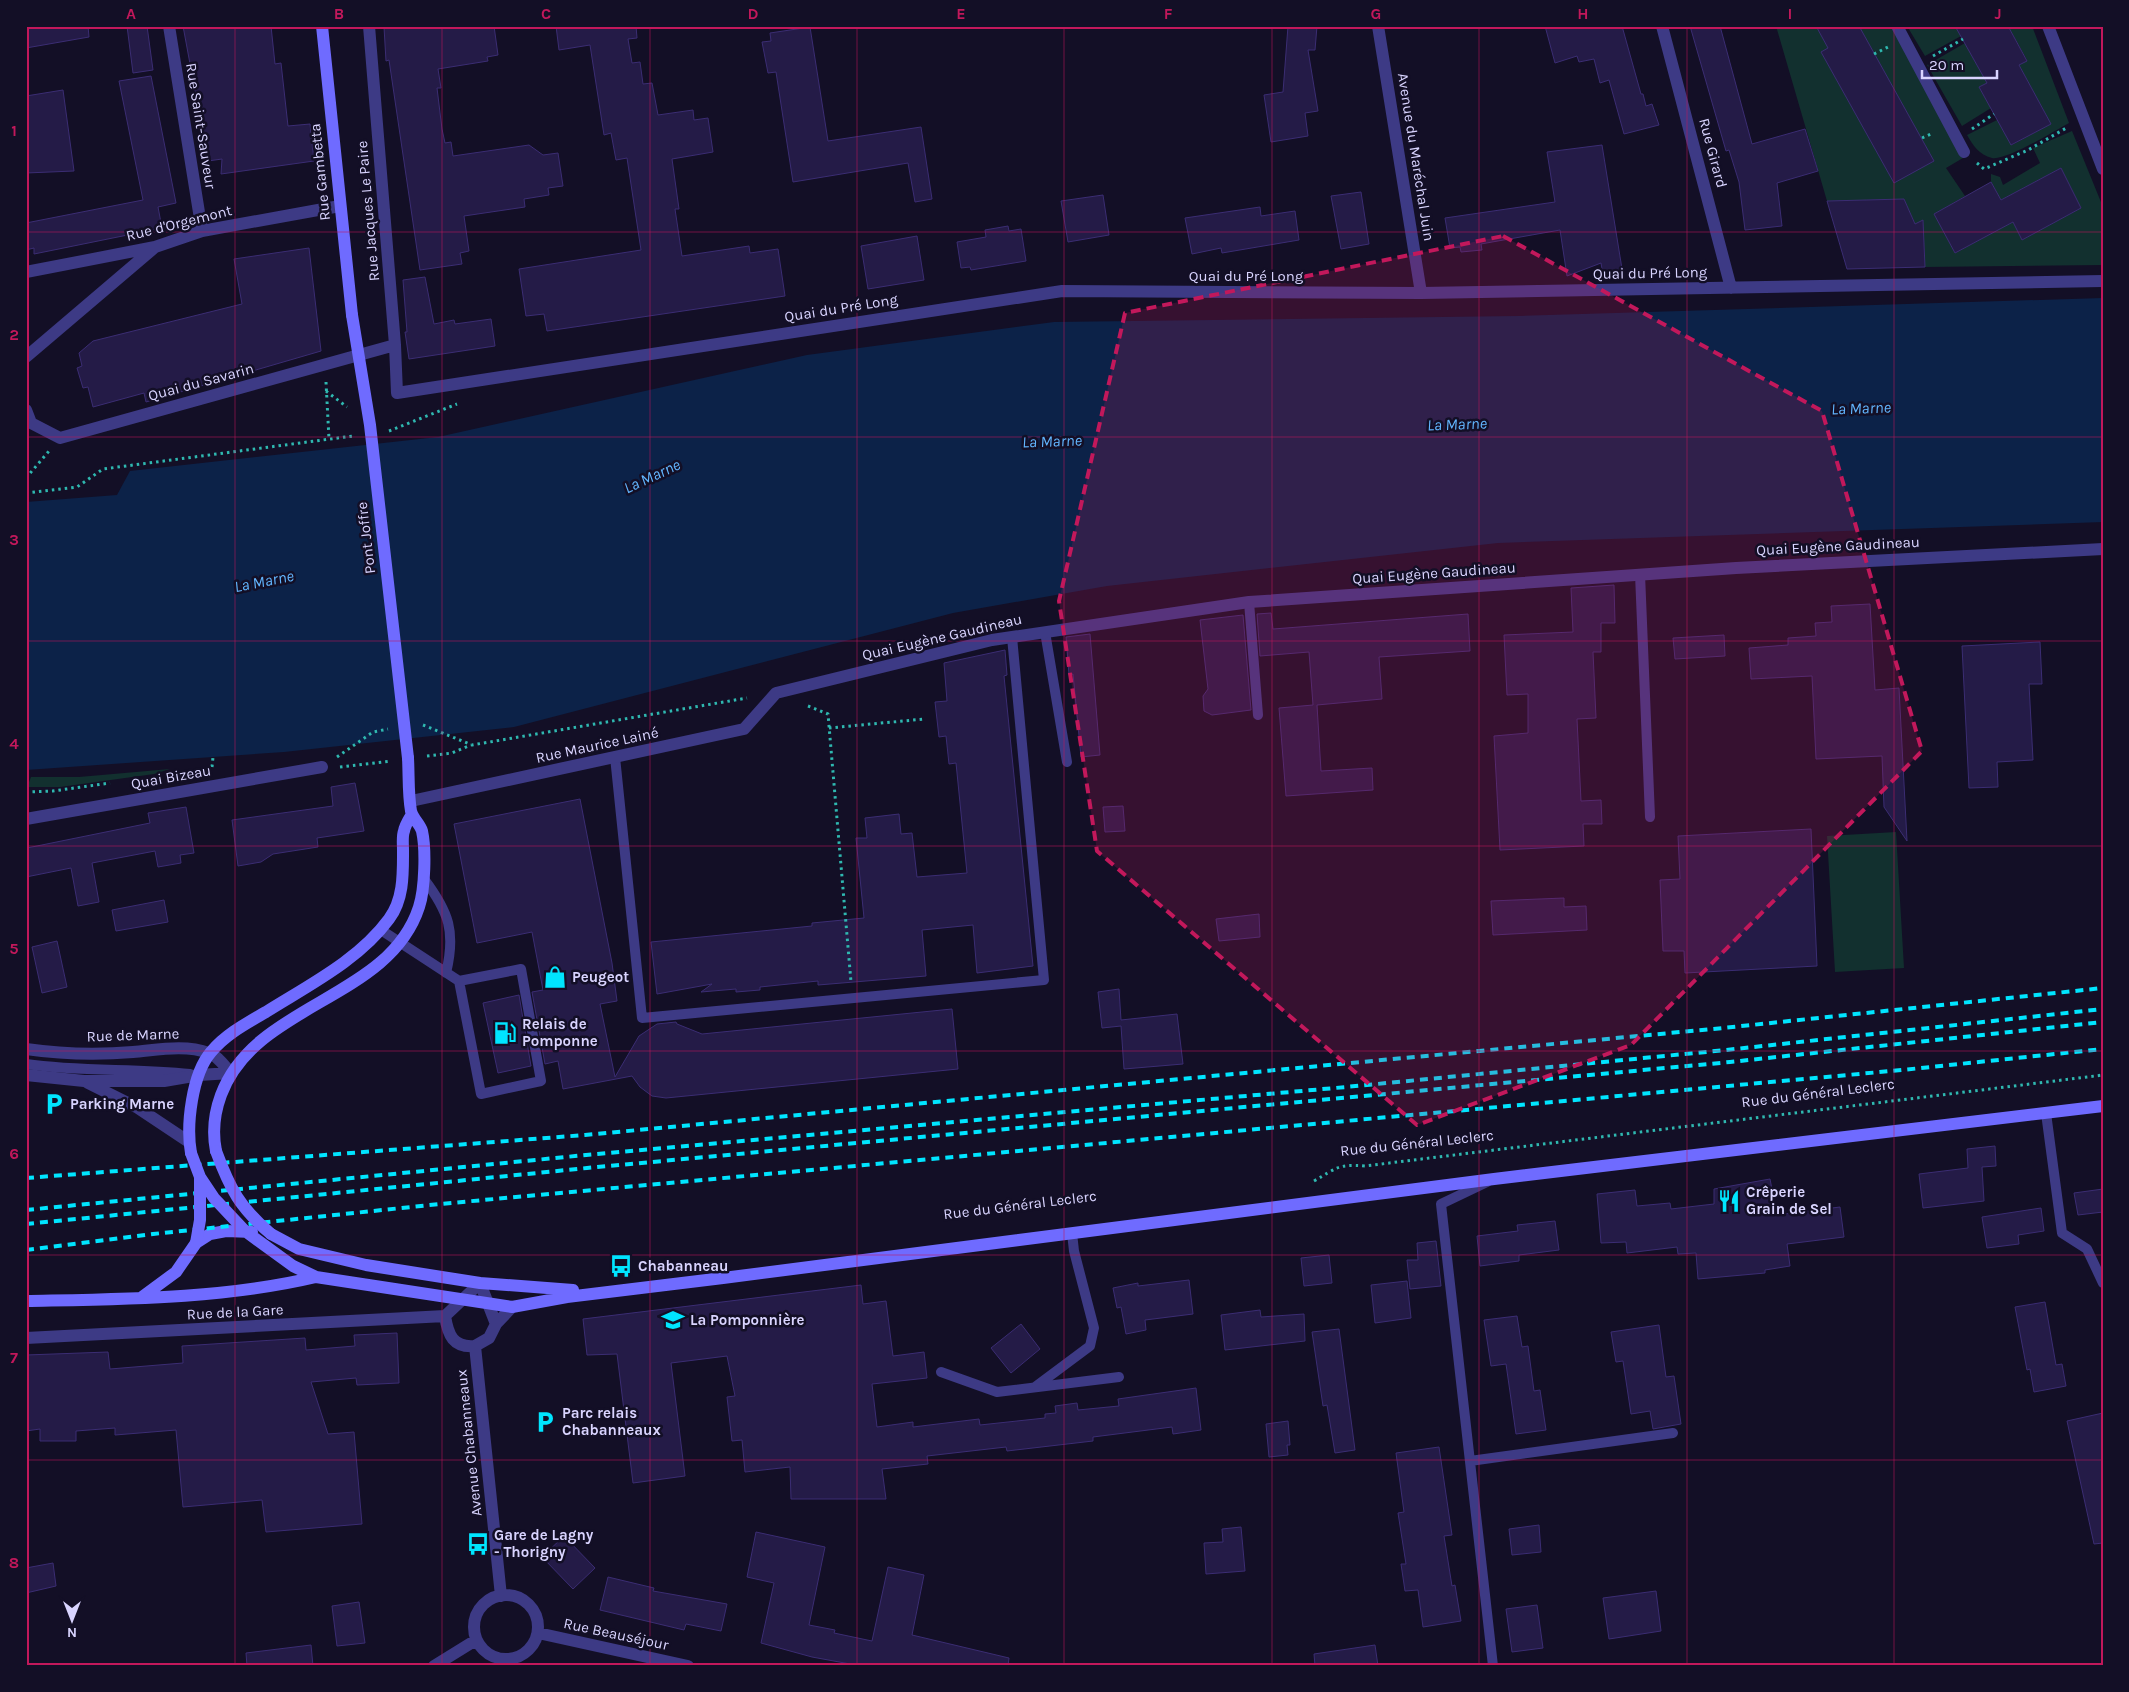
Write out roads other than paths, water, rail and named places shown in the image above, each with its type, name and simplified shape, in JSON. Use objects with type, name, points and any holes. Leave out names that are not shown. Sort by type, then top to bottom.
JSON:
[{"type":"main road","name":"Rue Gambetta","points":[[322,26],[352,315]]},
{"type":"main road","name":"Pont Joffre","points":[[352,315],[370,425],[408,758],[411,807]]},
{"type":"main road","points":[[411,807],[422,830],[424,879],[420,905],[407,934],[400,944],[372,969],[272,1031],[231,1073],[217,1107],[213,1129],[216,1151],[234,1195],[252,1218],[274,1236],[299,1249],[366,1265],[480,1283],[566,1291],[638,1288]]},
{"type":"main road","points":[[411,807],[403,831],[403,878],[400,898],[391,917],[370,942],[345,961],[236,1030],[210,1053],[199,1075],[191,1109],[190,1147],[200,1177],[214,1198],[245,1231],[293,1266],[316,1277],[512,1306],[567,1296],[1494,1179],[2103,1106]]},
{"type":"main road","name":"Rue de la Gare","points":[[142,1297],[176,1272],[196,1243],[200,1220],[200,1177]]},
{"type":"main road","points":[[196,1243],[210,1234],[245,1231],[274,1236]]},
{"type":"main road","name":"Rue de la Gare","points":[[286,1284],[299,1249]]},
{"type":"main road","name":"Rue de la Gare","points":[[26,1301],[120,1300],[248,1290],[316,1277]]},
{"type":"street","name":"Rue Saint-Sauveur","points":[[169,26],[202,231]]},
{"type":"street","name":"Rue Jacques Le Paire","points":[[369,26],[395,345],[397,393]]},
{"type":"street","name":"Avenue du Maréchal Juin","points":[[1378,26],[1422,293]]},
{"type":"street","name":"Rue Girard","points":[[1662,26],[1731,288]]},
{"type":"street","points":[[1897,26],[1964,152]]},
{"type":"street","points":[[2048,26],[2103,169]]},
{"type":"street","name":"Rue d'Orgemont","points":[[26,272],[155,247],[202,231],[340,206]]},
{"type":"street","points":[[26,356],[155,247]]},
{"type":"street","name":"Quai du Pré Long","points":[[397,393],[1062,291],[1422,293],[2103,281]]},
{"type":"street","name":"Quai du Savarin","points":[[26,410],[31,423],[60,438],[395,345]]},
{"type":"street","name":"Quai Eugène Gaudineau","points":[[776,693],[992,640],[1249,602],[1640,574],[2103,549]]},
{"type":"street","name":"Rue Maurice Lainé","points":[[411,807],[615,757],[744,729],[776,693]]},
{"type":"street","name":"Quai Bizeau","points":[[26,819],[322,768]]},
{"type":"street","name":"Rue de Marne","points":[[26,1049],[53,1052],[99,1053],[188,1049],[210,1053]]},
{"type":"street","points":[[210,1053],[231,1073]]},
{"type":"street","points":[[26,1075],[84,1081],[164,1081],[199,1075],[231,1073]]},
{"type":"street","points":[[84,1081],[138,1108],[190,1147]]},
{"type":"street","points":[[496,1324],[480,1283],[445,1316],[448,1333],[459,1344],[475,1346],[489,1338],[496,1324],[512,1306]]},
{"type":"street","name":"Rue de la Gare","points":[[26,1338],[445,1316]]},
{"type":"street","name":"Avenue Chabanneaux","points":[[475,1346],[502,1596]]},
{"type":"street","points":[[512,1596],[521,1599],[535,1613],[538,1633],[533,1645],[511,1663],[490,1656],[482,1649],[476,1640],[473,1628],[475,1617],[481,1606],[490,1599],[512,1596]]},
{"type":"street","name":"Rue Beauséjour","points":[[538,1633],[688,1666]]},
{"type":"street","points":[[434,1666],[476,1640]]},
{"type":"lane","points":[[1640,574],[1650,817]]},
{"type":"lane","points":[[1249,602],[1258,715]]},
{"type":"lane","points":[[1045,632],[1067,762]]},
{"type":"lane","points":[[615,757],[642,1018],[1044,980],[1012,637]]},
{"type":"lane","points":[[424,879],[444,908],[449,924],[451,951],[446,973]]},
{"type":"lane","points":[[381,930],[459,981],[521,969],[541,1081],[482,1094],[459,981]]},
{"type":"lane","points":[[26,1064],[59,1068],[164,1071],[199,1075]]},
{"type":"lane","points":[[2046,1113],[2062,1233],[2087,1249],[2103,1283]]},
{"type":"lane","points":[[1493,1666],[1441,1204],[1494,1179]]},
{"type":"lane","points":[[1035,1387],[1090,1346],[1094,1328],[1074,1251],[1072,1233]]},
{"type":"lane","points":[[941,1372],[997,1392],[1118,1377]]},
{"type":"lane","points":[[1470,1461],[1673,1433]]},
{"type":"water","name":"La Marne","points":[[2103,298],[2103,522],[1498,543],[1107,586],[953,613],[514,727],[284,752],[26,770],[26,502],[117,495],[130,471],[438,437],[807,355],[1054,322],[1518,316]]},
{"type":"railway","points":[[26,1178],[585,1135],[1723,1028],[2103,988]]},
{"type":"railway","points":[[26,1210],[586,1155],[1346,1087],[1726,1050],[2103,1009]]},
{"type":"railway","points":[[26,1224],[587,1168],[1730,1062],[2103,1022]]},
{"type":"railway","points":[[26,1250],[153,1234],[440,1204],[1902,1070],[2103,1049]]},
{"type":"place","name":"Peugeot","points":[[555,977]]},
{"type":"place","name":"Relais de Pomponne","points":[[505,1033]]},
{"type":"place","name":"Parking Marne","points":[[54,1104]]},
{"type":"place","name":"Crêperie Grain de Sel","points":[[1729,1201]]},
{"type":"place","name":"Chabanneau","points":[[621,1266]]},
{"type":"place","name":"La Pomponnière","points":[[673,1320]]},
{"type":"place","name":"Parc relais Chabanneaux","points":[[545,1422]]},
{"type":"place","name":"Gare de Lagny - Thorigny","points":[[478,1544]]}]
